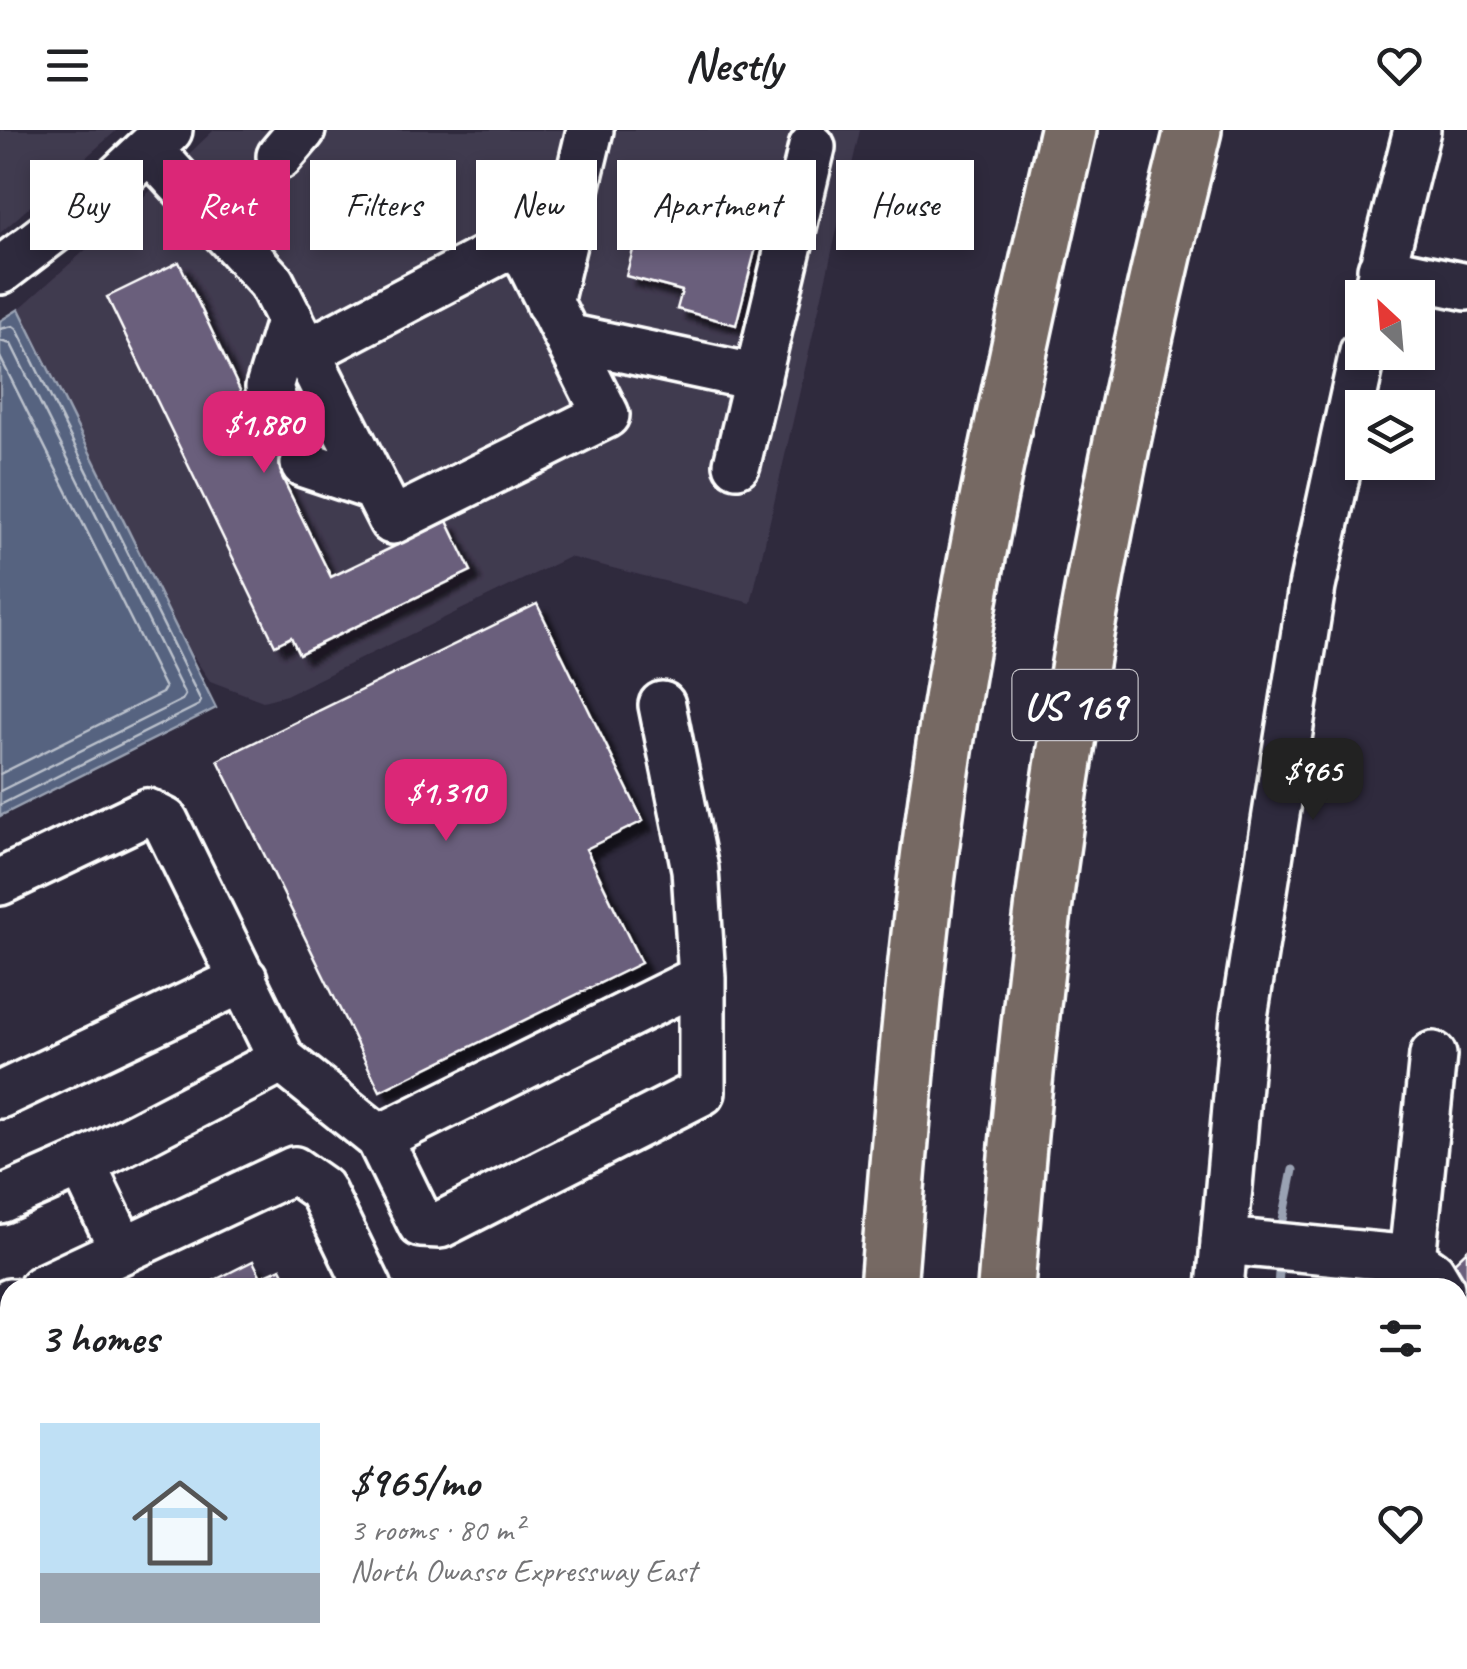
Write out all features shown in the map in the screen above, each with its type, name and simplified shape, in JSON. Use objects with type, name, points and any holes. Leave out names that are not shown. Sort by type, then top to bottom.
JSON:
[{"type":"highway","name":"US 169","points":[[889,1278],[932,836],[959,660],[1021,337],[1068,130]]},
{"type":"highway","name":"US 169","points":[[1007,1278],[1023,1077],[1080,670],[1118,463],[1193,130]]},
{"type":"street","points":[[558,320],[590,130]]},
{"type":"street","points":[[1379,280],[1417,130]]},
{"type":"street","points":[[0,271],[101,194],[159,139],[271,282],[299,335],[373,488],[392,521],[606,415],[518,242],[299,335],[269,387],[272,396]]},
{"type":"street","points":[[737,464],[812,147]]},
{"type":"street","points":[[1435,286],[1467,287]]},
{"type":"street","points":[[558,320],[758,378]]},
{"type":"street","points":[[1221,1278],[1247,998],[1312,587],[1359,370]]},
{"type":"street","points":[[304,464],[373,488]]},
{"type":"street","points":[[0,882],[147,812],[165,821],[282,1060],[379,1138],[421,1224],[440,1226],[702,1092],[702,978],[694,870],[662,705]]},
{"type":"street","points":[[379,1138],[702,978]]},
{"type":"street","points":[[0,1095],[244,980]]},
{"type":"street","points":[[1224,1241],[1426,1273],[1433,1055]]},
{"type":"street","points":[[0,1200],[82,1164],[282,1060]]},
{"type":"street","points":[[82,1164],[123,1250]]},
{"type":"street","points":[[63,1278],[294,1170],[321,1189],[364,1278]]},
{"type":"shaded area","points":[[0,130],[117,130],[83,160],[30,160],[30,207],[0,233]]},
{"type":"shaded area","points":[[214,130],[860,130],[853,160],[836,160],[836,234],[751,603],[569,557],[286,695],[263,701],[210,681],[189,650],[19,309],[85,250],[143,250],[143,198],[163,179],[163,250],[290,250],[290,160],[183,160]]},
{"type":"water","points":[[19,309],[216,708],[0,816],[0,321]]},
{"type":"building","points":[[633,250],[755,250],[736,325],[677,309],[682,291],[626,276]]},
{"type":"building","points":[[179,262],[248,407],[300,382],[333,450],[281,475],[331,577],[447,521],[471,571],[299,654],[291,637],[275,645],[107,297]]},
{"type":"building","points":[[537,604],[643,821],[586,849],[641,963],[380,1091],[218,760]]},
{"type":"building","points":[[1467,1250],[1467,1278],[1462,1278],[1451,1265]]},
{"type":"building","points":[[253,1261],[261,1277],[281,1268],[286,1278],[219,1278]]},
{"type":"waterway","points":[[1281,1230],[1293,1170]]},
{"type":"waterway","points":[[1279,1272],[1279,1278]]},
{"type":"tunnel","points":[[272,396],[304,464]]}]
